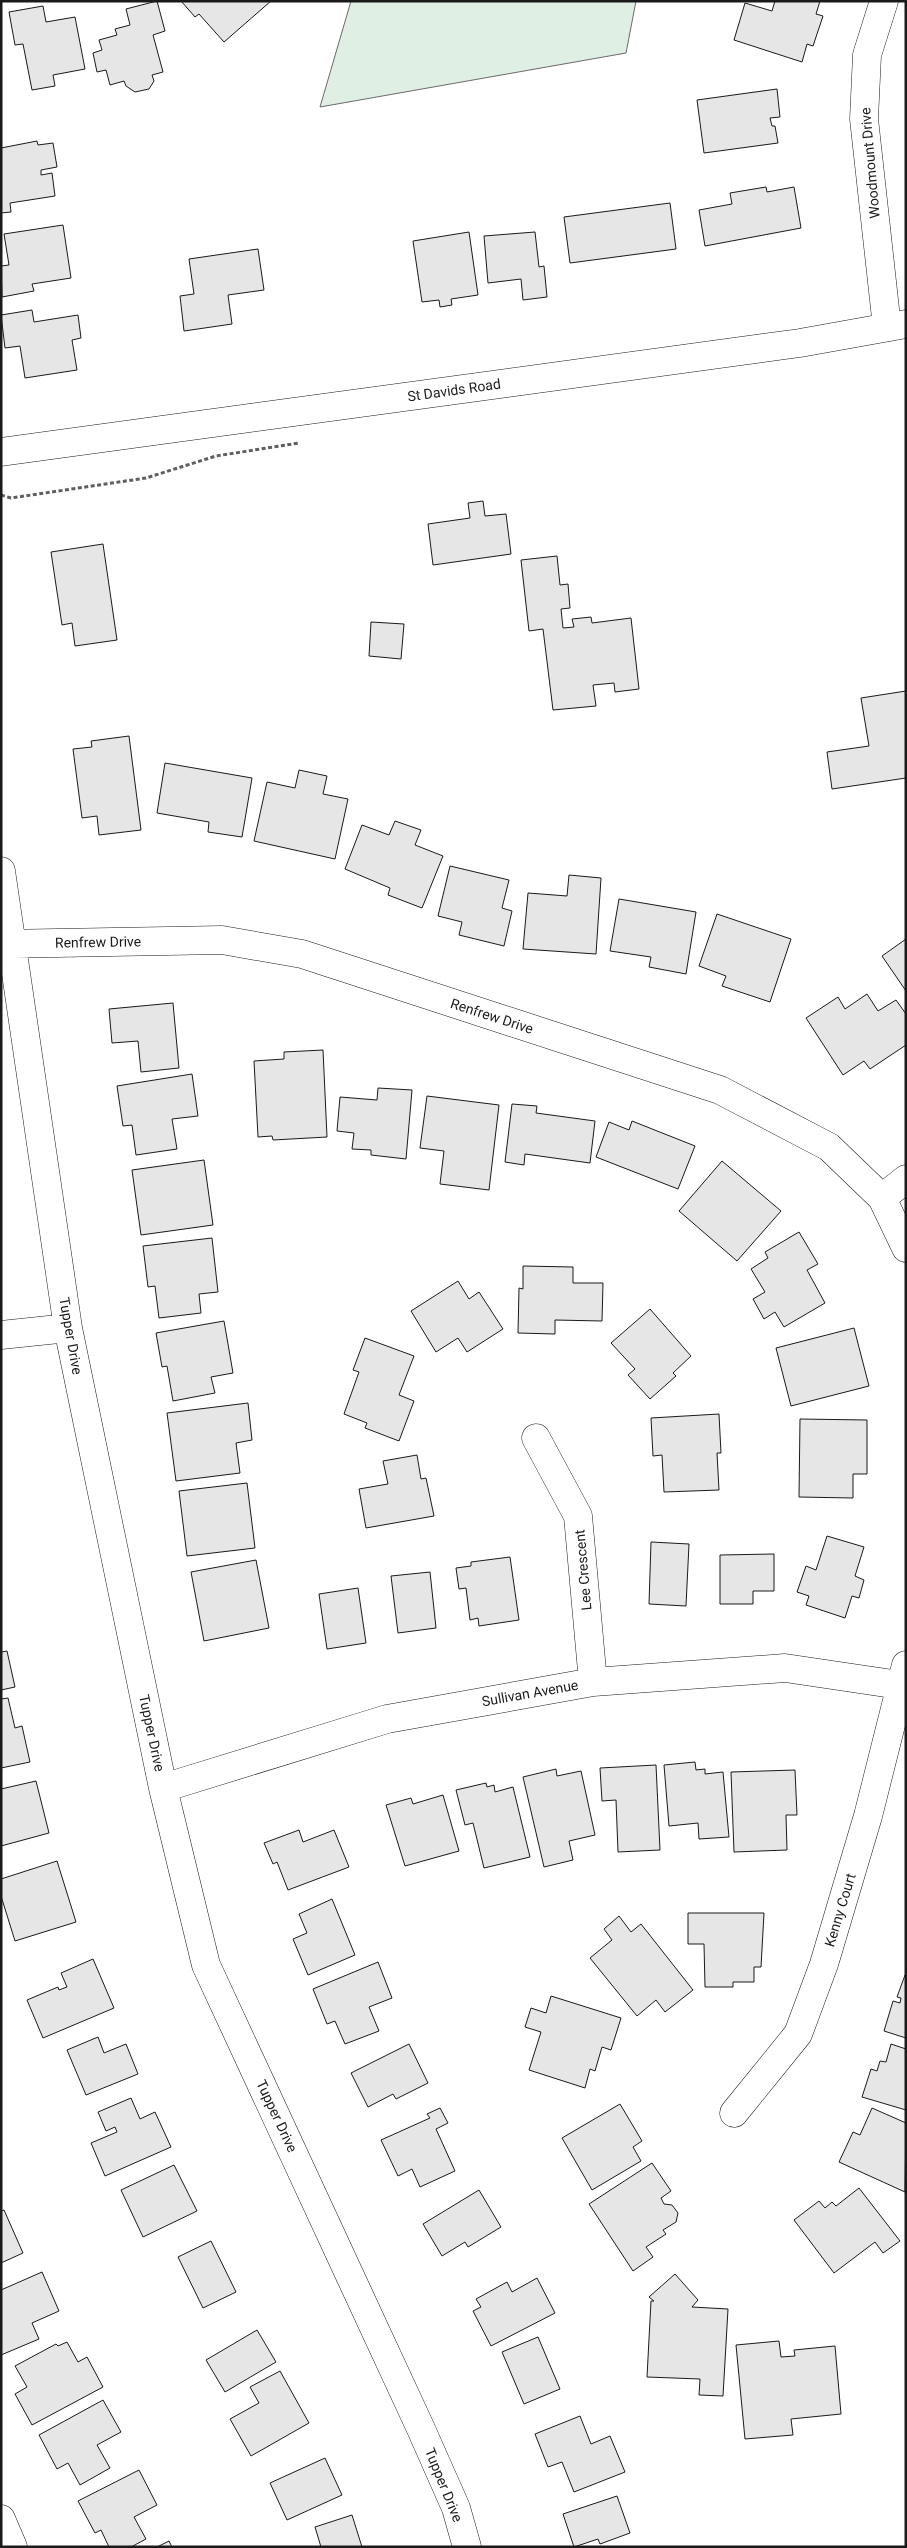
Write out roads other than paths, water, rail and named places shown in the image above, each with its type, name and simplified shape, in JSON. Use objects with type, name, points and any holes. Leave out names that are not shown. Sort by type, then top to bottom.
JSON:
[{"type":"street","name":"Woodmount Drive","points":[[884,1],[867,55],[864,120],[896,325]]},
{"type":"street","name":"St Davids Road","points":[[1,452],[800,343],[896,325]]},
{"type":"street","name":"Tupper Drive","points":[[1,870],[7,944],[68,1328],[163,1788],[206,1965],[421,2429],[456,2508],[467,2547]]},
{"type":"street","name":"Renfrew Drive","points":[[7,944],[222,940],[302,954],[720,1090],[828,1147],[882,1198],[906,1248]]},
{"type":"street","points":[[882,1198],[906,1179]]},
{"type":"street","points":[[1,1335],[68,1328]]},
{"type":"street","name":"Lee Crescent","points":[[536,1438],[578,1516],[593,1682]]},
{"type":"street","name":"Sullivan Avenue","points":[[163,1788],[387,1719],[593,1682],[784,1668],[904,1679]]},
{"type":"street","name":"Kenny Court","points":[[734,2112],[798,2034],[824,1964],[868,1816],[904,1679]]},
{"type":"street","points":[[1,2519],[14,2547]]}]
